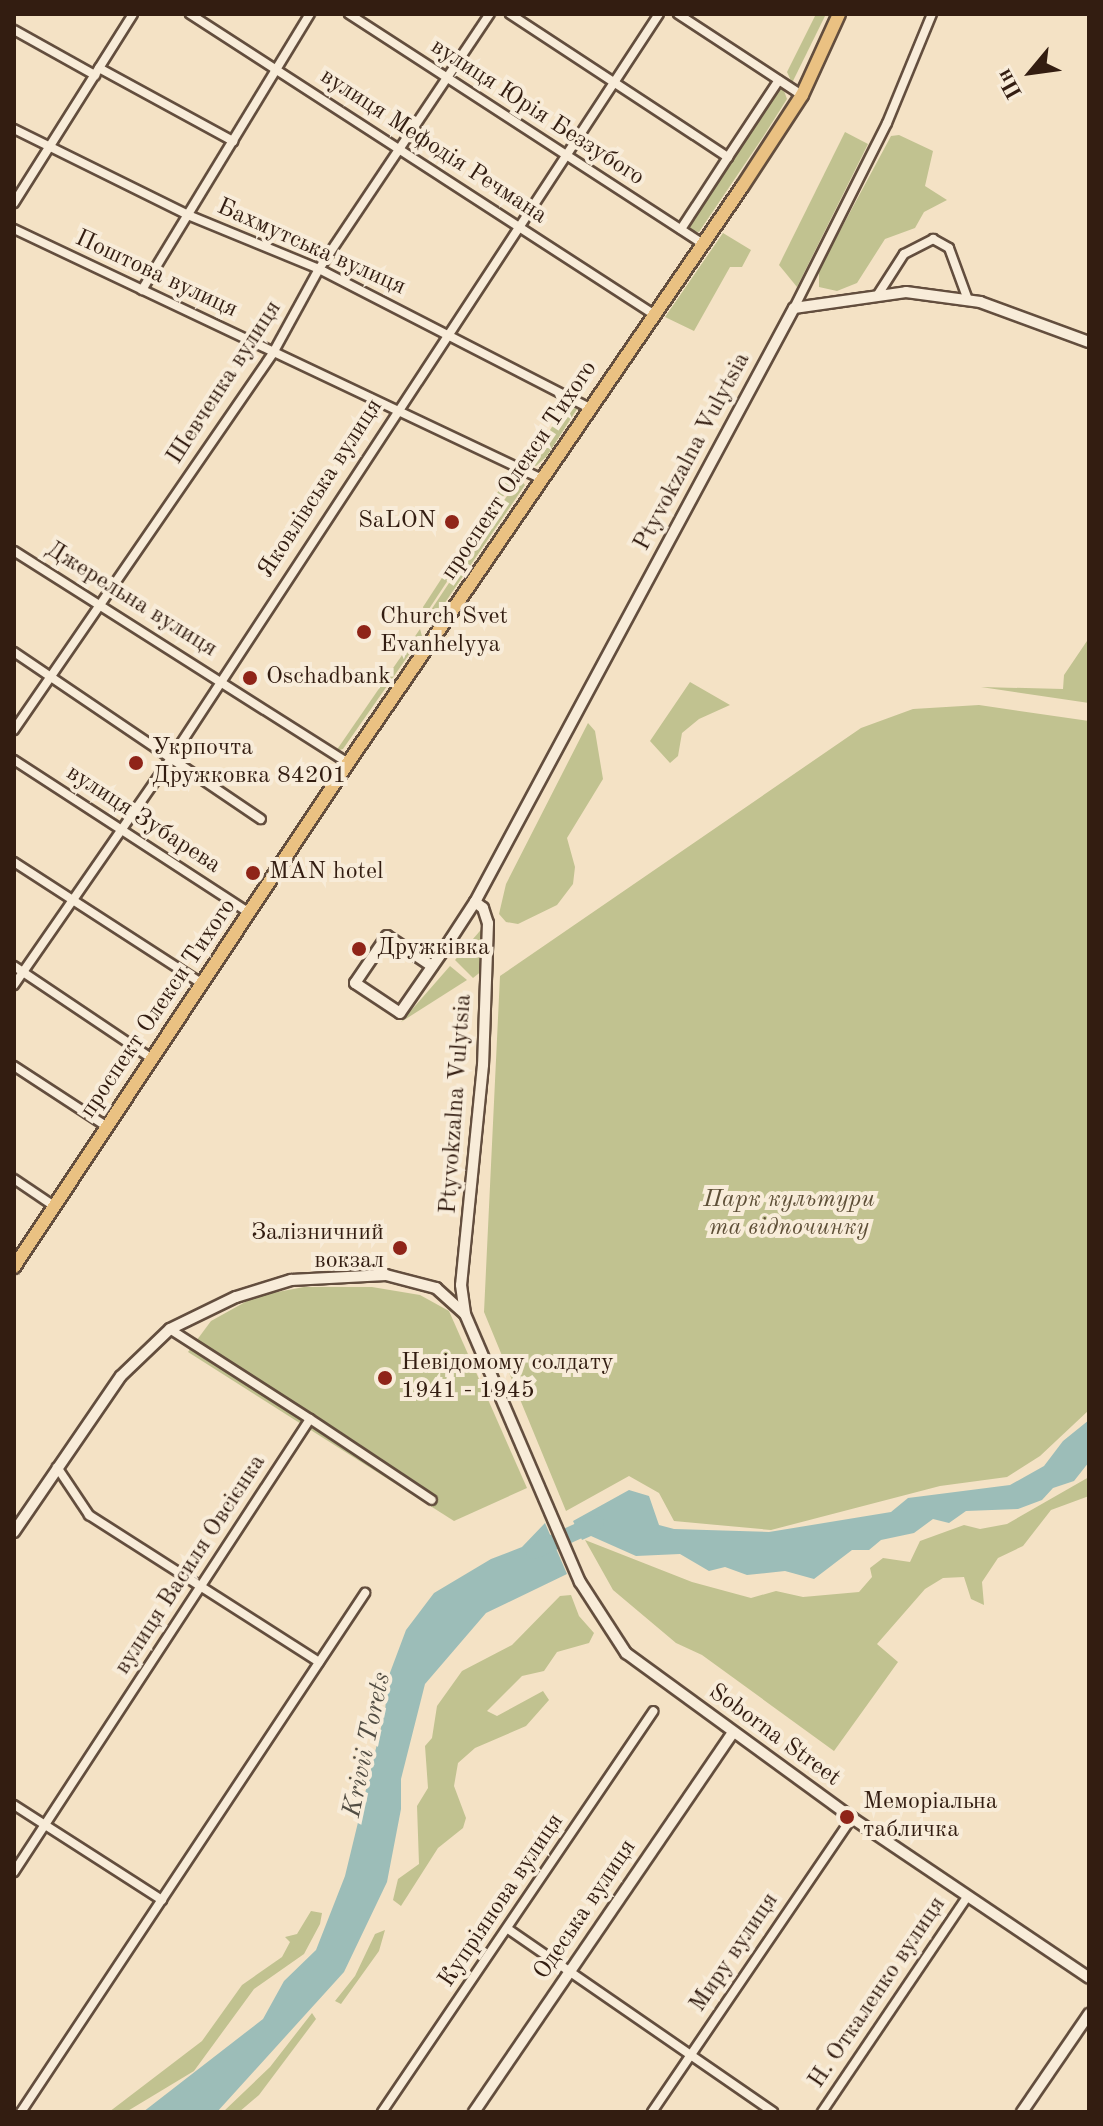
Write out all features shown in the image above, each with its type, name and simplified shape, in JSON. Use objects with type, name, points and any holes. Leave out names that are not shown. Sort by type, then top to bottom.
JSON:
[{"type":"main road","name":"проспект Олекси Тихого","points":[[14,1267],[348,763],[802,95],[839,14]]},
{"type":"street","points":[[14,203],[133,14]]},
{"type":"street","name":"вулиця Мефодія Речмана","points":[[190,14],[655,315]]},
{"type":"street","points":[[142,290],[310,14]]},
{"type":"street","name":"вулиця Юрія Беззубого","points":[[349,14],[446,80],[703,244]]},
{"type":"street","name":"Шевченка вулиця","points":[[14,730],[273,353],[319,269],[397,147],[490,14]]},
{"type":"street","points":[[510,14],[728,157]]},
{"type":"street","name":"Яковлівська вулиця","points":[[14,985],[18,969],[73,902],[172,757],[397,409],[659,14]]},
{"type":"street","points":[[678,14],[802,95]]},
{"type":"street","name":"Ptyvokzalna Vulytsia","points":[[432,966],[387,936],[355,983],[400,1013],[432,966],[475,902],[794,308],[887,123],[932,14]]},
{"type":"street","points":[[14,30],[233,141]]},
{"type":"street","points":[[681,229],[779,80]]},
{"type":"street","name":"Бахмутська вулиця","points":[[14,129],[188,215],[319,269],[590,408]]},
{"type":"street","name":"Поштова вулиця","points":[[14,229],[542,479]]},
{"type":"street","points":[[877,296],[904,254],[933,239],[949,248],[968,300]]},
{"type":"street","points":[[794,308],[906,292],[968,300],[1089,342]]},
{"type":"street","name":"Джерельна вулиця","points":[[14,551],[221,679],[348,763]]},
{"type":"street","points":[[14,652],[261,819]]},
{"type":"street","name":"вулиця Зубарева","points":[[14,760],[250,913]]},
{"type":"street","points":[[14,862],[201,983]]},
{"type":"street","name":"Ptyvokzalna Vulytsia","points":[[465,1314],[461,1285],[482,1078],[488,923],[475,902]]},
{"type":"street","points":[[18,969],[151,1058]]},
{"type":"street","points":[[14,1066],[106,1126]]},
{"type":"street","points":[[14,1179],[54,1206]]},
{"type":"street","points":[[14,1532],[121,1376],[170,1329],[270,1284],[361,1274],[419,1282],[445,1294],[465,1314]]},
{"type":"street","name":"Soborna Street","points":[[465,1314],[580,1582],[601,1622],[626,1653],[852,1818],[1089,1978]]},
{"type":"street","points":[[170,1329],[432,1500]]},
{"type":"street","name":"вулиця Василя Овсієнка","points":[[14,1872],[310,1419]]},
{"type":"street","points":[[57,1467],[89,1515],[319,1662]]},
{"type":"street","points":[[21,2112],[365,1593]]},
{"type":"street","name":"Купріянова вулиця","points":[[382,2112],[653,1711]]},
{"type":"street","name":"Одеська вулиця","points":[[474,2112],[733,1732]]},
{"type":"street","points":[[14,1805],[162,1900]]},
{"type":"street","name":"Миру вулиця","points":[[652,2112],[852,1818]]},
{"type":"street","name":"Н. Откаленко вулиця","points":[[822,2112],[967,1897]]},
{"type":"street","points":[[508,1929],[773,2112]]},
{"type":"street","points":[[1022,2112],[1089,2014]]},
{"type":"green space","points":[[816,14],[826,14],[792,83],[787,72]]},
{"type":"green space","points":[[783,88],[787,99],[763,137],[699,232],[691,231],[687,227],[775,90]]},
{"type":"green space","points":[[845,132],[868,144],[797,287],[779,265]]},
{"type":"green space","points":[[899,135],[933,151],[925,186],[947,200],[924,212],[915,228],[885,239],[857,283],[837,291],[819,287],[819,270],[891,136]]},
{"type":"green space","points":[[723,233],[751,250],[742,267],[730,267],[694,331],[665,317]]},
{"type":"green space","points":[[568,401],[577,409],[547,456],[536,466],[529,464]]},
{"type":"green space","points":[[516,477],[425,615],[423,607],[503,484]]},
{"type":"green space","points":[[519,478],[525,485],[438,613],[427,616]]},
{"type":"green space","points":[[420,629],[422,636],[343,749],[336,751]]},
{"type":"green space","points":[[1089,638],[1089,703],[981,687],[1063,689],[1064,675]]},
{"type":"green space","points":[[690,682],[730,705],[699,719],[682,733],[678,756],[670,763],[650,741]]},
{"type":"green space","name":"Парк культури та відпочинку","points":[[979,705],[1089,721],[1089,1410],[1040,1456],[1007,1477],[940,1486],[771,1530],[674,1521],[659,1493],[629,1476],[566,1511],[484,1312],[500,976],[861,728],[913,709]]},
{"type":"green space","points":[[588,723],[595,731],[603,779],[567,838],[575,867],[573,884],[557,905],[518,924],[506,922],[499,914],[506,884]]},
{"type":"green space","points":[[485,925],[483,970],[473,978],[455,960]]},
{"type":"green space","points":[[450,966],[467,980],[401,1022]]},
{"type":"green space","points":[[304,1287],[372,1287],[420,1295],[449,1311],[527,1488],[454,1521],[188,1352],[211,1321],[256,1296]]},
{"type":"green space","points":[[1089,1477],[1089,1496],[1051,1510],[1023,1546],[998,1558],[982,1582],[984,1605],[971,1599],[964,1577],[943,1578],[925,1589],[877,1644],[898,1662],[834,1751],[702,1655],[676,1643],[613,1590],[585,1540],[692,1582],[751,1598],[776,1591],[803,1597],[859,1592],[872,1577],[870,1568],[883,1558],[910,1562],[920,1541],[964,1525],[980,1529],[1007,1524]]},
{"type":"green space","points":[[571,1595],[579,1616],[594,1633],[589,1643],[557,1652],[544,1671],[522,1676],[487,1711],[497,1716],[543,1691],[549,1700],[526,1726],[475,1748],[458,1763],[454,1786],[466,1818],[463,1828],[438,1848],[401,1906],[393,1900],[398,1879],[419,1864],[417,1806],[428,1788],[425,1746],[432,1738],[437,1706],[462,1671],[512,1645],[560,1596]]},
{"type":"green space","points":[[311,1911],[322,1913],[320,1924],[304,1954],[254,1989],[194,2071],[126,2112],[109,2112],[202,2041],[242,1985],[282,1957],[290,1942],[285,1937],[297,1934]]},
{"type":"green space","points":[[385,1930],[379,1951],[341,2004],[335,2001],[355,1976],[375,1934]]},
{"type":"green space","points":[[312,2013],[316,2019],[259,2095],[239,2112],[223,2112],[270,2067]]},
{"type":"water","points":[[1089,1420],[1089,1462],[1074,1481],[1053,1488],[1042,1500],[1018,1509],[966,1511],[949,1523],[933,1519],[914,1533],[881,1540],[869,1550],[852,1550],[814,1579],[785,1571],[747,1575],[725,1567],[709,1571],[680,1554],[636,1556],[591,1536],[582,1540],[573,1521],[629,1490],[649,1496],[659,1525],[674,1529],[769,1532],[891,1512],[908,1498],[1010,1485],[1044,1466],[1063,1441]]},
{"type":"water","points":[[545,1523],[567,1574],[486,1613],[425,1684],[401,1779],[401,1809],[387,1882],[344,1972],[217,2112],[143,2112],[263,2019],[284,1981],[316,1950],[345,1876],[385,1711],[388,1678],[406,1630],[434,1593],[491,1559],[522,1547]]},
{"type":"waterway","name":"Krivii Torets","points":[[534,1551],[596,1523]]},
{"type":"place","name":"SaLON","points":[[452,522]]},
{"type":"place","name":"Church Svet Evanhelyya","points":[[364,632]]},
{"type":"place","name":"Oschadbank","points":[[250,678]]},
{"type":"place","name":"Укрпочта Дружковка 84201","points":[[136,763]]},
{"type":"place","name":"MAN hotel","points":[[253,873]]},
{"type":"place","name":"Дружківка","points":[[359,949]]},
{"type":"place","name":"Залізничний вокзал","points":[[400,1248]]},
{"type":"place","name":"Невідомому солдату 1941 - 1945","points":[[385,1378]]},
{"type":"place","name":"Меморіальна табличка","points":[[847,1817]]}]
